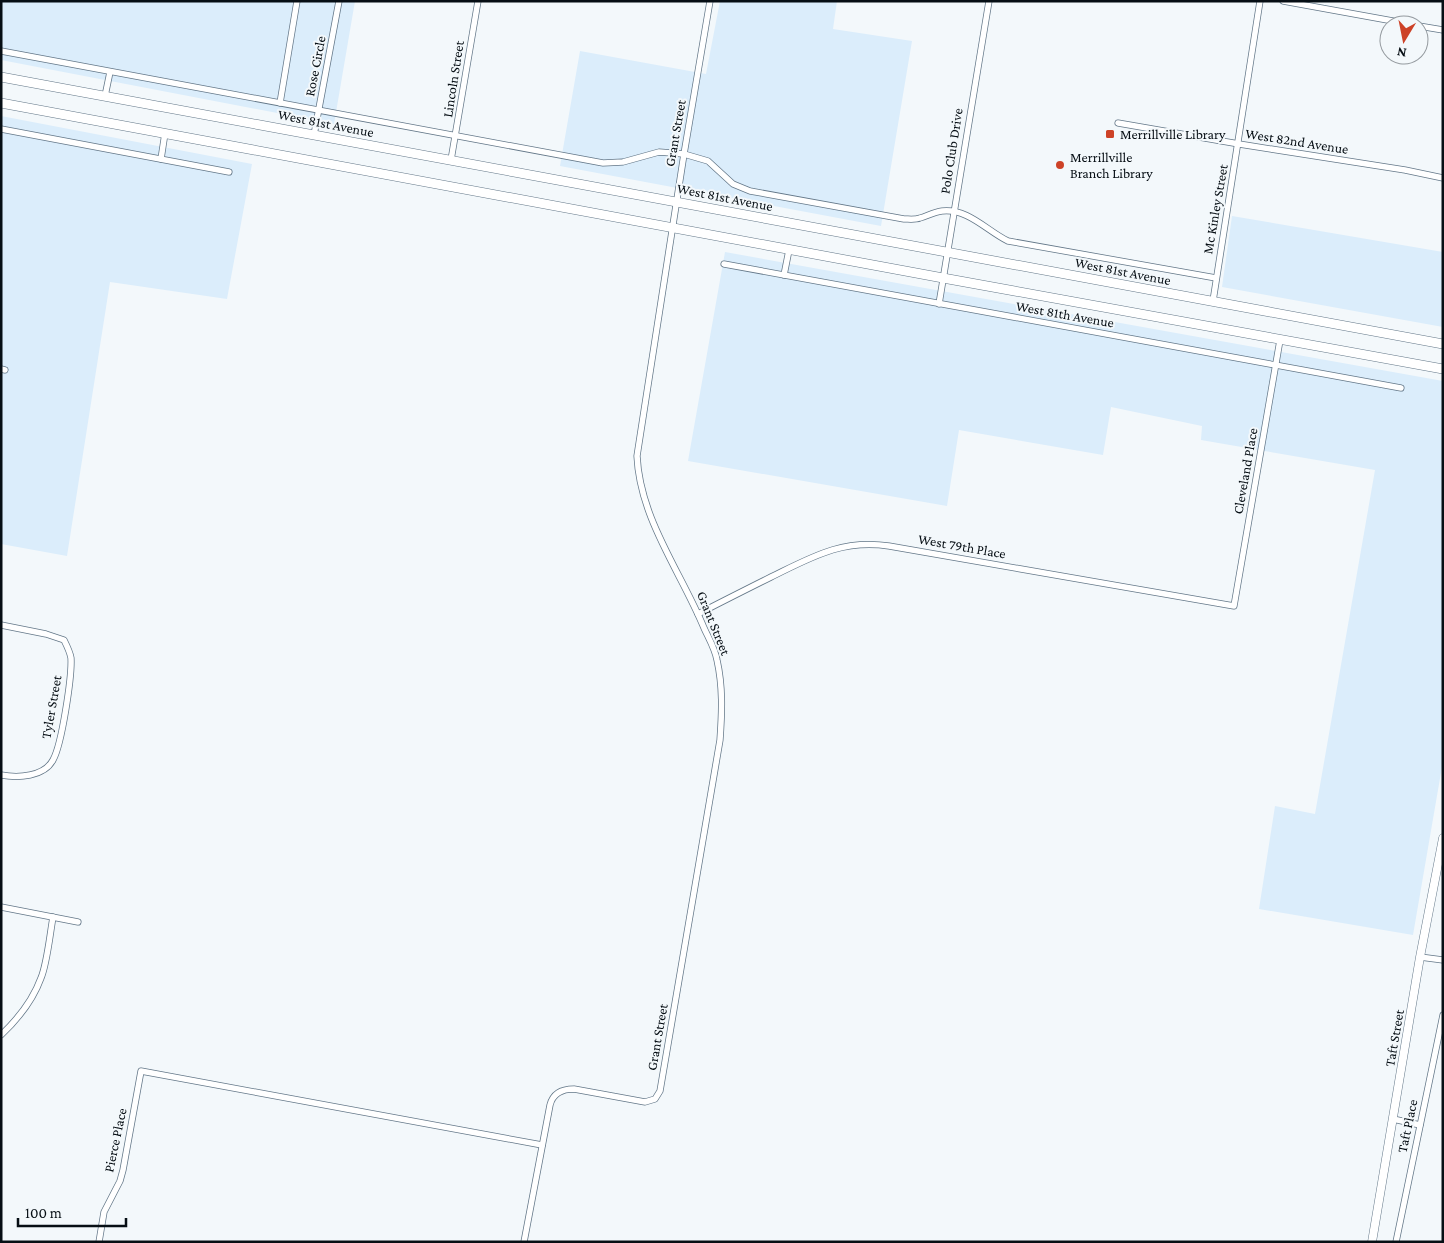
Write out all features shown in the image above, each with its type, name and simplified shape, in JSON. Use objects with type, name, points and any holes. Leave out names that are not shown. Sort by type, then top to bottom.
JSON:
[{"type":"main road","name":"West 81st Avenue","points":[[1,77],[1443,344]]},
{"type":"main road","points":[[1,102],[789,250],[1443,369]]},
{"type":"main road","name":"Taft Street","points":[[1373,1242],[1420,958],[1443,838]]},
{"type":"street","name":"Rose Circle","points":[[280,103],[297,1]]},
{"type":"street","name":"Rose Circle","points":[[314,135],[339,1]]},
{"type":"street","name":"Lincoln Street","points":[[452,160],[478,1]]},
{"type":"street","name":"Grant Street","points":[[524,1242],[550,1102],[556,1094],[561,1091],[574,1089],[645,1102],[655,1099],[660,1091],[720,740],[723,700],[717,658],[648,511],[639,484],[637,467],[639,437],[710,1]]},
{"type":"street","name":"Polo Club Drive","points":[[939,304],[989,1]]},
{"type":"street","name":"Mc Kinley Street","points":[[1213,301],[1260,1]]},
{"type":"street","points":[[1283,1],[1379,18]]},
{"type":"street","points":[[1429,27],[1443,30]]},
{"type":"street","name":"West 81st Avenue","points":[[1,51],[609,164],[659,152],[684,154],[708,161],[733,184],[750,191],[904,220],[918,219],[942,211],[954,211]]},
{"type":"street","points":[[105,96],[110,72]]},
{"type":"street","name":"West 82nd Avenue","points":[[1118,123],[1443,178]]},
{"type":"street","points":[[1,129],[229,172]]},
{"type":"street","points":[[161,158],[165,133]]},
{"type":"street","points":[[954,211],[972,218],[995,235],[1008,241],[1216,278]]},
{"type":"street","points":[[784,275],[789,250]]},
{"type":"street","name":"West 81th Avenue","points":[[724,264],[1401,388]]},
{"type":"street","name":"Cleveland Place","points":[[1234,606],[1280,340]]},
{"type":"street","name":"West 79th Place","points":[[698,614],[823,552],[850,545],[865,544],[889,546],[1234,606]]},
{"type":"street","name":"Tyler Street","points":[[1,625],[46,634],[64,640],[71,657],[60,733],[53,761],[40,772],[25,776],[1,775]]},
{"type":"street","points":[[1,907],[78,922]]},
{"type":"street","points":[[1,1035],[14,1023],[29,1004],[42,977],[53,917]]},
{"type":"street","points":[[1420,958],[1443,960]]},
{"type":"street","name":"Taft Place","points":[[1396,1242],[1443,1016]]},
{"type":"street","name":"Pierce Place","points":[[99,1242],[104,1212],[123,1170],[141,1071],[542,1145]]},
{"type":"street","points":[[1393,1119],[1420,1125]]},
{"type":"shaded area","points":[[1,1],[355,1],[334,124],[1,60]]},
{"type":"shaded area","points":[[720,1],[837,1],[833,29],[912,41],[881,226],[560,166],[580,51],[706,74]]},
{"type":"shaded area","points":[[1,116],[252,164],[227,299],[110,282],[67,556],[1,544]]},
{"type":"shaded area","points":[[1232,216],[1443,252],[1443,327],[1222,287]]},
{"type":"shaded area","points":[[725,252],[1443,381],[1443,761],[1413,935],[1259,909],[1275,806],[1315,814],[1375,470],[1201,440],[1202,426],[1111,407],[1103,455],[959,430],[947,506],[688,461]]},
{"type":"place","name":"Merrillville Library","points":[[1110,134]]},
{"type":"place","name":"Merrillville Branch Library","points":[[1060,165]]}]
